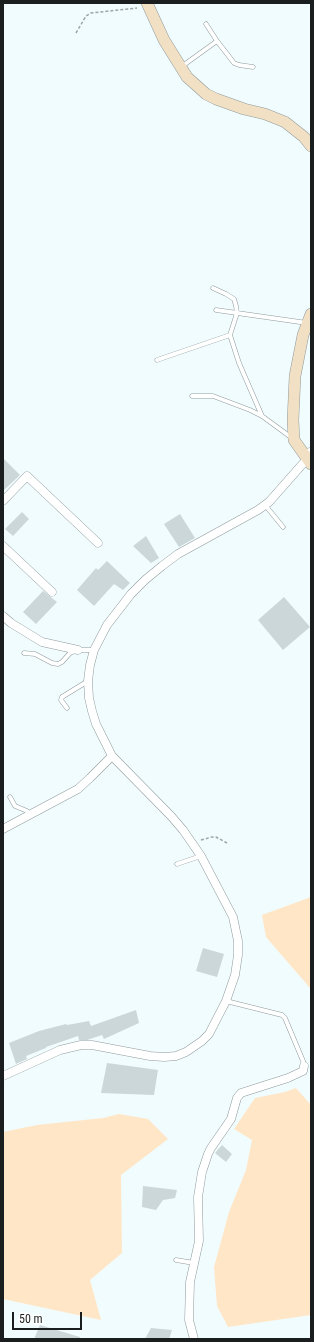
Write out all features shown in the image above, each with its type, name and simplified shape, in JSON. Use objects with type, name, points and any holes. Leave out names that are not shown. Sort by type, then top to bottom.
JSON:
[{"type":"street","points":[[147,5],[164,40],[187,77],[206,94],[244,109],[266,114],[285,122],[304,137],[311,146]]},
{"type":"street","points":[[3,1076],[60,1050],[81,1045],[92,1044],[157,1056],[176,1056],[186,1052],[209,1034],[226,1001],[237,965],[238,941],[233,917],[194,844],[171,816],[112,756],[96,724],[89,698],[88,681],[94,650],[107,625],[117,610],[131,594],[145,580],[178,554],[252,514],[265,505],[308,456],[294,440],[293,420],[295,376],[309,318]]},
{"type":"street","points":[[3,501],[26,476],[98,543]]},
{"type":"street","points":[[3,546],[52,592]]},
{"type":"street","points":[[3,616],[11,623],[42,642],[78,650]]},
{"type":"street","points":[[3,829],[78,788],[112,756]]},
{"type":"street","points":[[194,1339],[189,1320],[190,1282],[199,1241],[198,1197],[202,1172],[211,1148],[231,1119],[237,1098],[241,1093],[288,1078],[303,1071],[304,1066]]},
{"type":"lane","points":[[206,24],[217,41],[234,62],[239,65],[253,67]]},
{"type":"lane","points":[[181,67],[217,41]]},
{"type":"lane","points":[[213,288],[234,299],[237,313],[230,335],[239,363],[262,416]]},
{"type":"lane","points":[[216,310],[309,318]]},
{"type":"lane","points":[[157,360],[230,335]]},
{"type":"lane","points":[[192,396],[213,396],[250,410],[262,416],[294,440]]},
{"type":"lane","points":[[265,505],[283,527]]},
{"type":"lane","points":[[24,653],[34,654],[52,663],[58,664],[62,662],[70,653],[78,650],[94,650]]},
{"type":"lane","points":[[67,708],[61,700],[62,697],[88,681]]},
{"type":"lane","points":[[10,797],[16,806],[26,811],[29,815]]},
{"type":"lane","points":[[177,864],[201,856]]},
{"type":"lane","points":[[226,1001],[282,1015],[285,1018],[304,1066]]},
{"type":"lane","points":[[176,1260],[195,1263]]},
{"type":"path","points":[[76,33],[86,16],[91,13],[147,5]]},
{"type":"path","points":[[194,844],[212,837],[216,837],[227,843]]},
{"type":"shaded area","points":[[311,897],[311,1019],[310,988],[266,937],[262,915]]},
{"type":"shaded area","points":[[296,1088],[311,1105],[311,1315],[228,1327],[217,1306],[214,1267],[229,1212],[246,1170],[252,1140],[234,1129],[255,1098],[285,1092]]},
{"type":"shaded area","points":[[119,1114],[148,1119],[168,1139],[121,1175],[122,1253],[90,1280],[101,1320],[3,1299],[3,1132],[37,1125],[103,1118]]},
{"type":"building","points":[[3,458],[20,475],[3,491]]},
{"type":"building","points":[[22,512],[29,519],[13,536],[5,529]]},
{"type":"building","points":[[180,514],[195,538],[179,547],[164,524]]},
{"type":"building","points":[[146,536],[159,558],[151,563],[133,546]]},
{"type":"building","points":[[107,561],[130,583],[123,590],[114,584],[94,606],[77,590],[96,568],[98,570]]},
{"type":"building","points":[[43,591],[57,602],[36,624],[23,612]]},
{"type":"building","points":[[284,597],[310,627],[283,650],[258,620]]},
{"type":"building","points":[[203,948],[224,954],[217,977],[196,971]]},
{"type":"building","points":[[136,1010],[139,1023],[104,1039],[102,1035],[87,1040],[79,1040],[78,1036],[46,1047],[26,1056],[27,1059],[16,1064],[9,1043],[39,1031],[66,1024],[89,1021],[91,1026]]},
{"type":"building","points":[[107,1063],[158,1070],[154,1095],[101,1093]]},
{"type":"building","points":[[222,1145],[232,1154],[226,1162],[215,1153]]},
{"type":"building","points":[[143,1186],[177,1190],[175,1198],[163,1200],[156,1210],[142,1207]]},
{"type":"building","points":[[40,1325],[80,1337],[80,1339],[34,1339]]},
{"type":"building","points":[[151,1328],[172,1330],[169,1339],[145,1339]]}]
